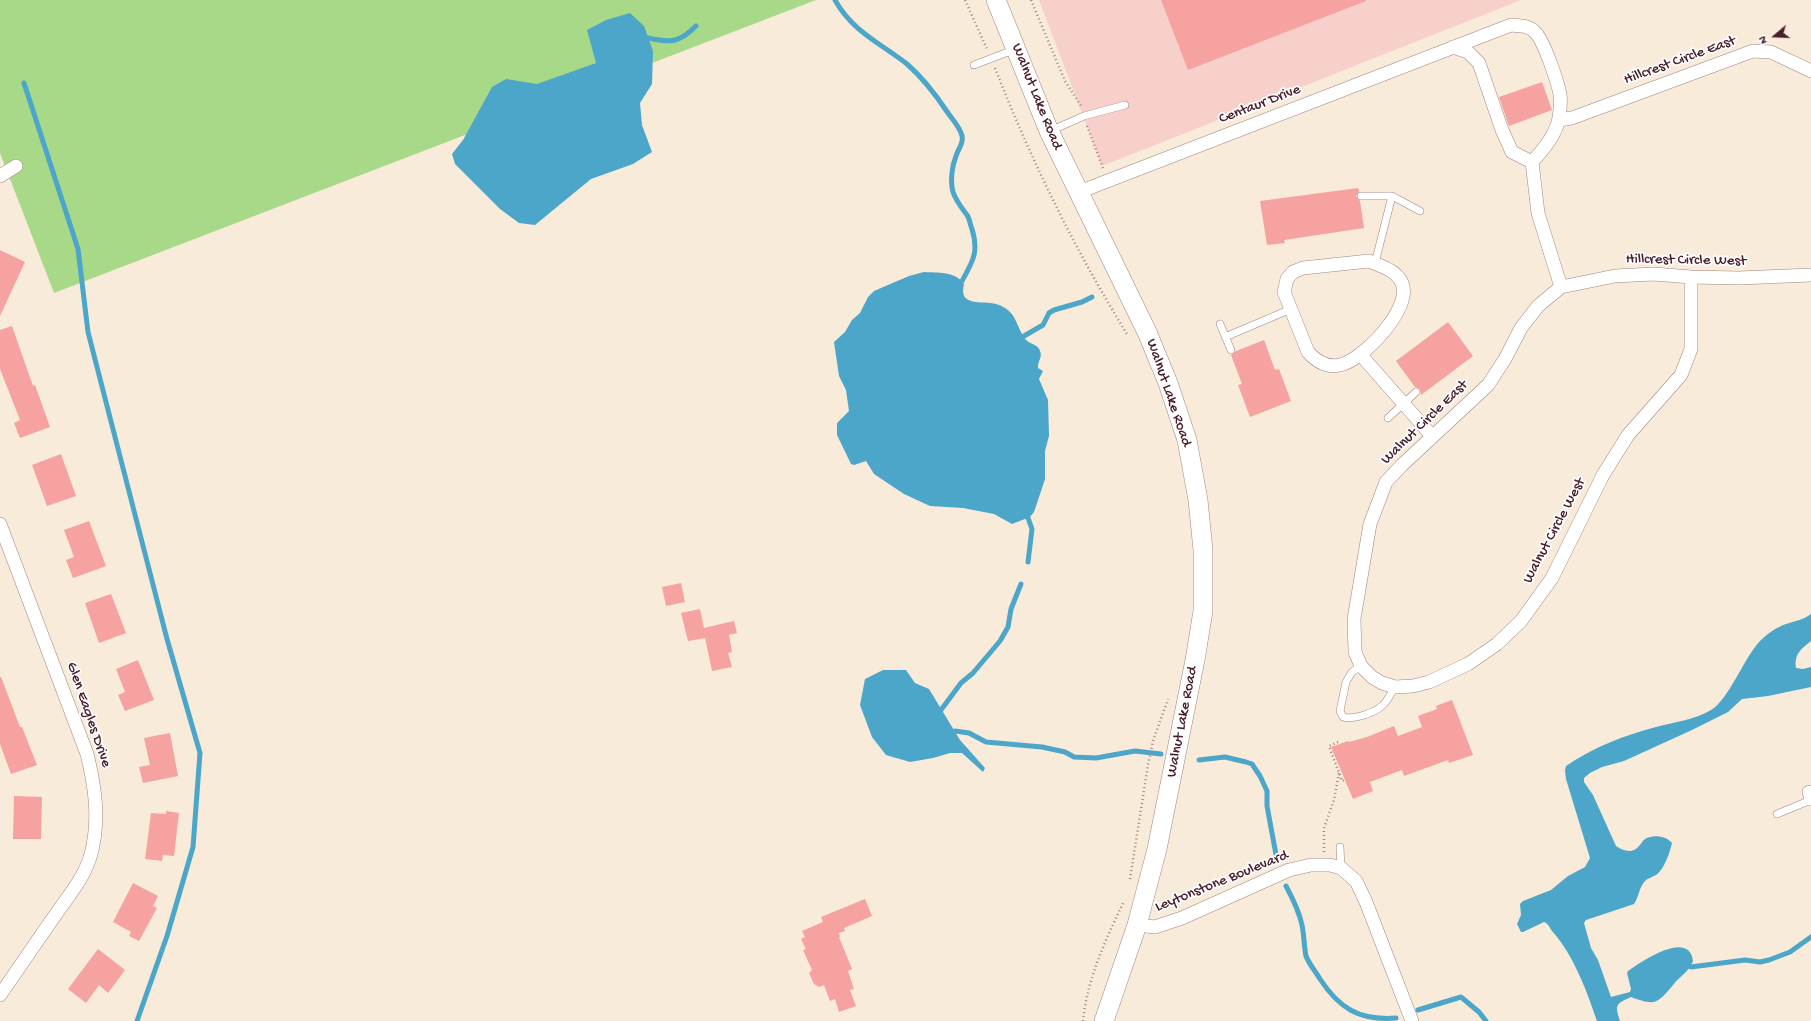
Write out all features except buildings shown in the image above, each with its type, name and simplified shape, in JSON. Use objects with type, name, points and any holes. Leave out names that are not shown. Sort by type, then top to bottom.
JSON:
[{"type":"street","name":"Walnut Lake Road","points":[[996,0],[1049,131],[1147,332],[1168,383],[1187,440],[1198,500],[1203,550],[1202,611],[1195,660],[1160,835],[1137,925],[1104,1021]]},
{"type":"street","name":"Centaur Drive","points":[[1079,192],[1512,25],[1526,26],[1535,32],[1552,68],[1560,95],[1559,120]]},
{"type":"street","points":[[1453,47],[1468,52],[1479,63],[1502,130],[1512,152],[1532,162]]},
{"type":"street","name":"Hillcrest Circle East","points":[[1559,120],[1572,118],[1753,51],[1770,52],[1811,71]]},
{"type":"street","points":[[1559,120],[1547,145],[1532,162],[1538,213],[1561,287]]},
{"type":"street","points":[[0,176],[16,166]]},
{"type":"street","points":[[1369,261],[1396,274],[1404,290],[1398,312],[1388,328],[1360,354],[1341,365],[1331,366],[1322,364],[1315,360],[1308,352],[1291,309],[1284,292],[1284,285],[1286,279],[1293,272],[1303,268],[1369,261]]},
{"type":"street","name":"Hillcrest Circle West","points":[[1561,287],[1615,276],[1654,274],[1691,277],[1739,278],[1811,275]]},
{"type":"street","name":"Walnut Circle West","points":[[1395,688],[1429,682],[1468,664],[1497,644],[1520,621],[1552,578],[1603,475],[1628,435],[1681,374],[1691,349],[1691,277]]},
{"type":"street","name":"Walnut Circle East","points":[[1361,666],[1355,652],[1354,619],[1370,524],[1386,482],[1432,436],[1488,385],[1505,359],[1521,328],[1538,306],[1561,287]]},
{"type":"street","points":[[1360,354],[1432,436]]},
{"type":"street","name":"Glen Eagles Drive","points":[[0,524],[87,754],[93,780],[96,804],[95,828],[91,854],[81,879],[0,995]]},
{"type":"street","points":[[1361,666],[1372,677],[1395,688]]},
{"type":"street","name":"Leytonstone Boulevard","points":[[1137,925],[1155,927],[1217,903],[1289,870],[1311,865],[1325,865],[1341,868]]},
{"type":"street","points":[[1341,868],[1356,881],[1366,902],[1412,1021]]},
{"type":"lane","points":[[974,65],[1016,48]]},
{"type":"lane","points":[[1049,131],[1084,116],[1125,105]]},
{"type":"lane","points":[[1361,196],[1392,196],[1420,211]]},
{"type":"lane","points":[[1375,263],[1392,196]]},
{"type":"lane","points":[[1225,337],[1291,309]]},
{"type":"lane","points":[[1220,324],[1230,350]]},
{"type":"lane","points":[[1388,418],[1416,392]]},
{"type":"lane","points":[[1361,666],[1352,672],[1346,682],[1340,711],[1343,717],[1349,719],[1362,716],[1382,706],[1395,688]]},
{"type":"lane","points":[[1777,814],[1810,797]]},
{"type":"lane","points":[[1340,847],[1341,868]]},
{"type":"path","points":[[965,0],[991,58],[1024,139],[1052,198],[1104,298],[1129,338]]},
{"type":"path","points":[[1031,0],[1065,81],[1081,106],[1107,181]]},
{"type":"path","points":[[1129,886],[1133,850],[1153,741],[1169,696]]},
{"type":"path","points":[[1338,742],[1329,746],[1342,781],[1344,780]]},
{"type":"path","points":[[1325,865],[1323,847],[1324,828],[1334,800],[1339,773]]},
{"type":"path","points":[[1083,1021],[1090,986],[1105,941],[1125,899]]},
{"type":"shaded area","points":[[1039,0],[1521,0],[1102,166]]},
{"type":"green space","points":[[0,0],[816,0],[54,293],[0,153]]},
{"type":"water","points":[[630,13],[644,26],[653,51],[652,84],[640,103],[642,125],[652,152],[633,164],[591,179],[535,225],[519,223],[500,209],[455,164],[452,154],[463,140],[492,87],[506,79],[537,84],[596,63],[587,30],[606,20]]},
{"type":"water","points":[[924,272],[940,273],[956,277],[964,284],[963,292],[968,300],[973,302],[996,304],[1006,309],[1014,317],[1026,340],[1036,346],[1041,353],[1038,368],[1043,371],[1039,379],[1048,400],[1049,436],[1045,451],[1045,479],[1034,512],[1030,517],[1012,524],[994,514],[963,508],[930,506],[904,494],[874,474],[866,461],[854,465],[851,464],[837,435],[837,423],[849,411],[846,390],[839,376],[834,342],[845,332],[852,320],[860,313],[868,297],[874,291],[909,276]]},
{"type":"water","points":[[1811,614],[1811,641],[1797,655],[1796,668],[1803,669],[1811,667],[1811,687],[1768,696],[1742,699],[1728,712],[1692,730],[1624,761],[1602,767],[1584,778],[1584,782],[1593,795],[1616,846],[1631,851],[1637,849],[1648,837],[1656,836],[1663,837],[1672,843],[1662,869],[1659,873],[1643,883],[1634,904],[1586,920],[1584,923],[1591,948],[1598,960],[1611,997],[1630,992],[1631,989],[1627,973],[1628,971],[1653,955],[1674,948],[1683,948],[1690,952],[1693,961],[1687,971],[1659,1000],[1655,1002],[1645,1002],[1631,997],[1619,1003],[1617,1011],[1620,1021],[1597,1021],[1579,973],[1567,951],[1548,925],[1544,922],[1521,932],[1517,924],[1521,915],[1520,904],[1523,901],[1551,890],[1568,876],[1585,867],[1590,858],[1566,779],[1566,766],[1587,753],[1621,738],[1644,730],[1691,718],[1711,710],[1724,698],[1748,657],[1760,641],[1779,627],[1802,619]]},
{"type":"water","points":[[883,670],[906,670],[915,683],[929,689],[960,740],[985,768],[983,772],[962,753],[950,753],[910,762],[886,755],[872,737],[860,705],[865,679]]},
{"type":"waterway","points":[[835,0],[842,11],[858,28],[907,64],[918,75],[934,93],[960,130],[962,141],[953,164],[952,188],[959,204],[969,218],[975,244],[972,262],[962,281]]},
{"type":"waterway","points":[[648,38],[663,41],[679,39],[685,36],[696,26]]},
{"type":"waterway","points":[[24,83],[78,249],[88,332],[167,639],[200,753],[193,847],[167,936],[137,1021]]},
{"type":"waterway","points":[[1024,336],[1043,325],[1049,313],[1054,310],[1082,302],[1092,297]]},
{"type":"waterway","points":[[1028,518],[1032,529],[1028,562]]},
{"type":"waterway","points":[[941,710],[961,683],[973,673],[1000,641],[1008,627],[1011,609],[1021,584]]},
{"type":"waterway","points":[[955,731],[969,733],[986,742],[1042,747],[1065,752],[1074,757],[1096,758],[1135,751],[1161,754]]},
{"type":"waterway","points":[[1199,760],[1225,757],[1252,764],[1267,791],[1267,806],[1277,860]]},
{"type":"waterway","points":[[1286,886],[1296,905],[1301,920],[1306,956],[1327,989],[1343,1005],[1361,1015],[1396,1018]]},
{"type":"waterway","points":[[1691,967],[1745,960],[1760,962],[1769,960],[1790,952],[1811,937]]},
{"type":"waterway","points":[[1418,1010],[1461,997],[1479,1012],[1486,1021]]}]
